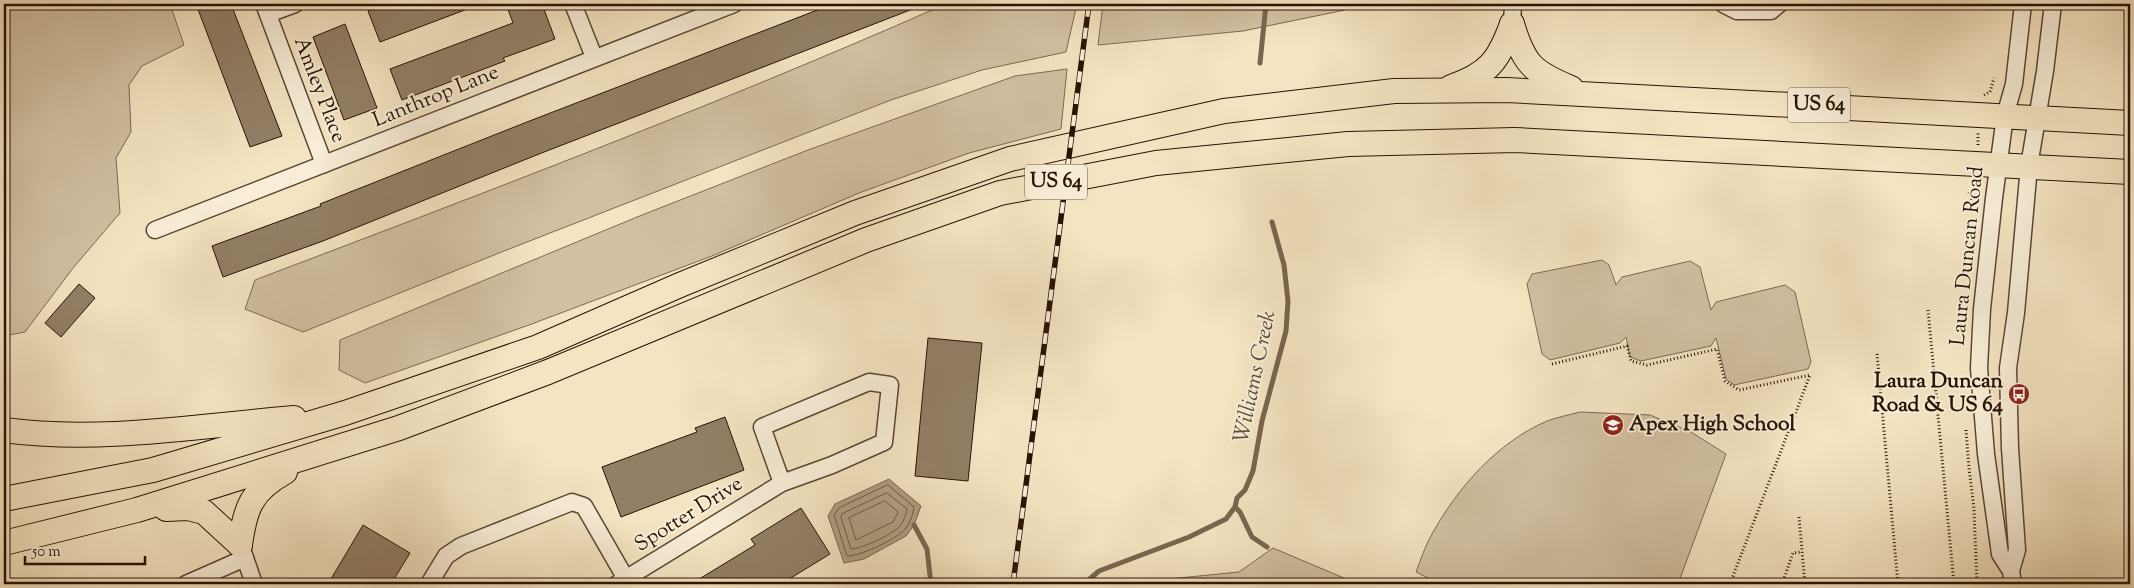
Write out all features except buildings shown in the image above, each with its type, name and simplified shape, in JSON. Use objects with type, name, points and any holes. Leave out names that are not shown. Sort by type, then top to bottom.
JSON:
[{"type":"highway","points":[[1440,91],[1471,79],[1489,67],[1503,49],[1512,14]]},
{"type":"highway","points":[[1512,14],[1522,52],[1536,71],[1545,77],[1584,94]]},
{"type":"highway","name":"US 64","points":[[4,499],[153,470],[346,413],[538,347],[680,285],[855,213],[1010,159],[1224,111],[1394,91],[1507,90],[2130,123]]},
{"type":"highway","name":"US 64","points":[[4,543],[137,510],[399,428],[548,372],[866,240],[1000,193],[1156,162],[1348,144],[1515,140],[2130,172]]},
{"type":"highway","points":[[4,430],[30,434],[118,434],[346,413]]},
{"type":"highway","points":[[243,552],[246,510],[259,491],[268,483],[317,454]]},
{"type":"highway","points":[[137,510],[198,509],[212,518],[243,552]]},
{"type":"street","points":[[266,9],[295,4]]},
{"type":"street","points":[[573,4],[594,57]]},
{"type":"street","name":"Lanthrop Lane","points":[[155,230],[594,57],[734,4]]},
{"type":"street","points":[[1723,4],[1737,11],[1771,11],[1779,4]]},
{"type":"street","name":"Laura Duncan Road","points":[[2012,578],[2000,554],[1989,477],[1979,368],[1982,309],[1998,165],[2005,116],[2014,84],[2023,4]]},
{"type":"street","name":"Laura Duncan Road","points":[[2012,578],[2017,550],[2013,501],[2008,368],[2016,313],[2030,166],[2046,71],[2053,4]]},
{"type":"street","name":"Amley Place","points":[[266,9],[324,164]]},
{"type":"street","name":"Spotter Drive","points":[[622,582],[782,483],[832,465],[884,442],[890,385],[869,382],[762,427],[782,483]]},
{"type":"street","points":[[1989,477],[1997,490],[2013,501]]},
{"type":"street","points":[[429,584],[446,556],[462,546],[572,502],[584,506],[622,582]]},
{"type":"street","points":[[186,584],[243,552],[254,584]]},
{"type":"path","points":[[1981,96],[1990,92],[1994,78]]},
{"type":"path","points":[[1978,145],[1979,128]]},
{"type":"path","points":[[1928,310],[1954,584]]},
{"type":"path","points":[[1552,364],[1626,346],[1631,361],[1647,365],[1717,349],[1725,381],[1739,390],[1810,375],[1730,584]]},
{"type":"path","points":[[1877,354],[1898,584]]},
{"type":"path","points":[[1799,517],[1805,584]]},
{"type":"path","points":[[1782,584],[1794,552],[1802,552]]},
{"type":"shaded area","points":[[4,4],[170,4],[184,45],[142,66],[129,85],[131,132],[116,158],[120,213],[73,268],[25,332],[4,336]]},
{"type":"shaded area","points":[[960,4],[1077,4],[1066,52],[982,70],[891,100],[504,251],[303,332],[245,309],[255,280],[684,114],[939,7]]},
{"type":"shaded area","points":[[1103,4],[1343,4],[1345,10],[1243,31],[1098,45]]},
{"type":"shaded area","points":[[1067,69],[1061,129],[969,153],[859,193],[712,256],[529,325],[365,383],[339,370],[340,340],[642,215],[808,150],[1015,76]]},
{"type":"shaded area","points":[[1602,260],[1609,265],[1616,285],[1622,277],[1690,261],[1700,267],[1711,310],[1716,302],[1785,285],[1795,292],[1811,362],[1808,369],[1734,385],[1726,379],[1716,338],[1711,346],[1641,361],[1630,357],[1626,337],[1620,343],[1550,360],[1542,354],[1527,284],[1532,274]]},
{"type":"shaded area","points":[[1580,412],[1650,415],[1691,432],[1726,454],[1678,584],[1440,584],[1416,572],[1427,543],[1442,517],[1454,499],[1481,468],[1512,441],[1529,430],[1547,421]]},
{"type":"shaded area","points":[[1273,548],[1358,584],[1146,584],[1149,581],[1239,572]]},
{"type":"water","points":[[889,479],[921,506],[914,525],[906,536],[864,559],[844,563],[828,516],[835,504]]},
{"type":"waterway","name":"Williams Creek","points":[[1260,63],[1266,4]]},
{"type":"waterway","name":"Williams Creek","points":[[1084,584],[1099,571],[1189,537],[1226,519],[1235,507],[1237,498],[1245,490],[1253,471],[1262,421],[1286,331],[1288,301],[1284,265],[1272,222]]},
{"type":"waterway","name":"Williams Creek","points":[[1235,507],[1240,512],[1252,537],[1267,547]]},
{"type":"waterway","points":[[914,525],[927,549],[931,584]]},
{"type":"railway","points":[[1013,584],[1089,4]]},
{"type":"place","name":"Laura Duncan Road & US 64","points":[[2019,394]]},
{"type":"place","name":"Apex High School","points":[[1613,425]]}]
